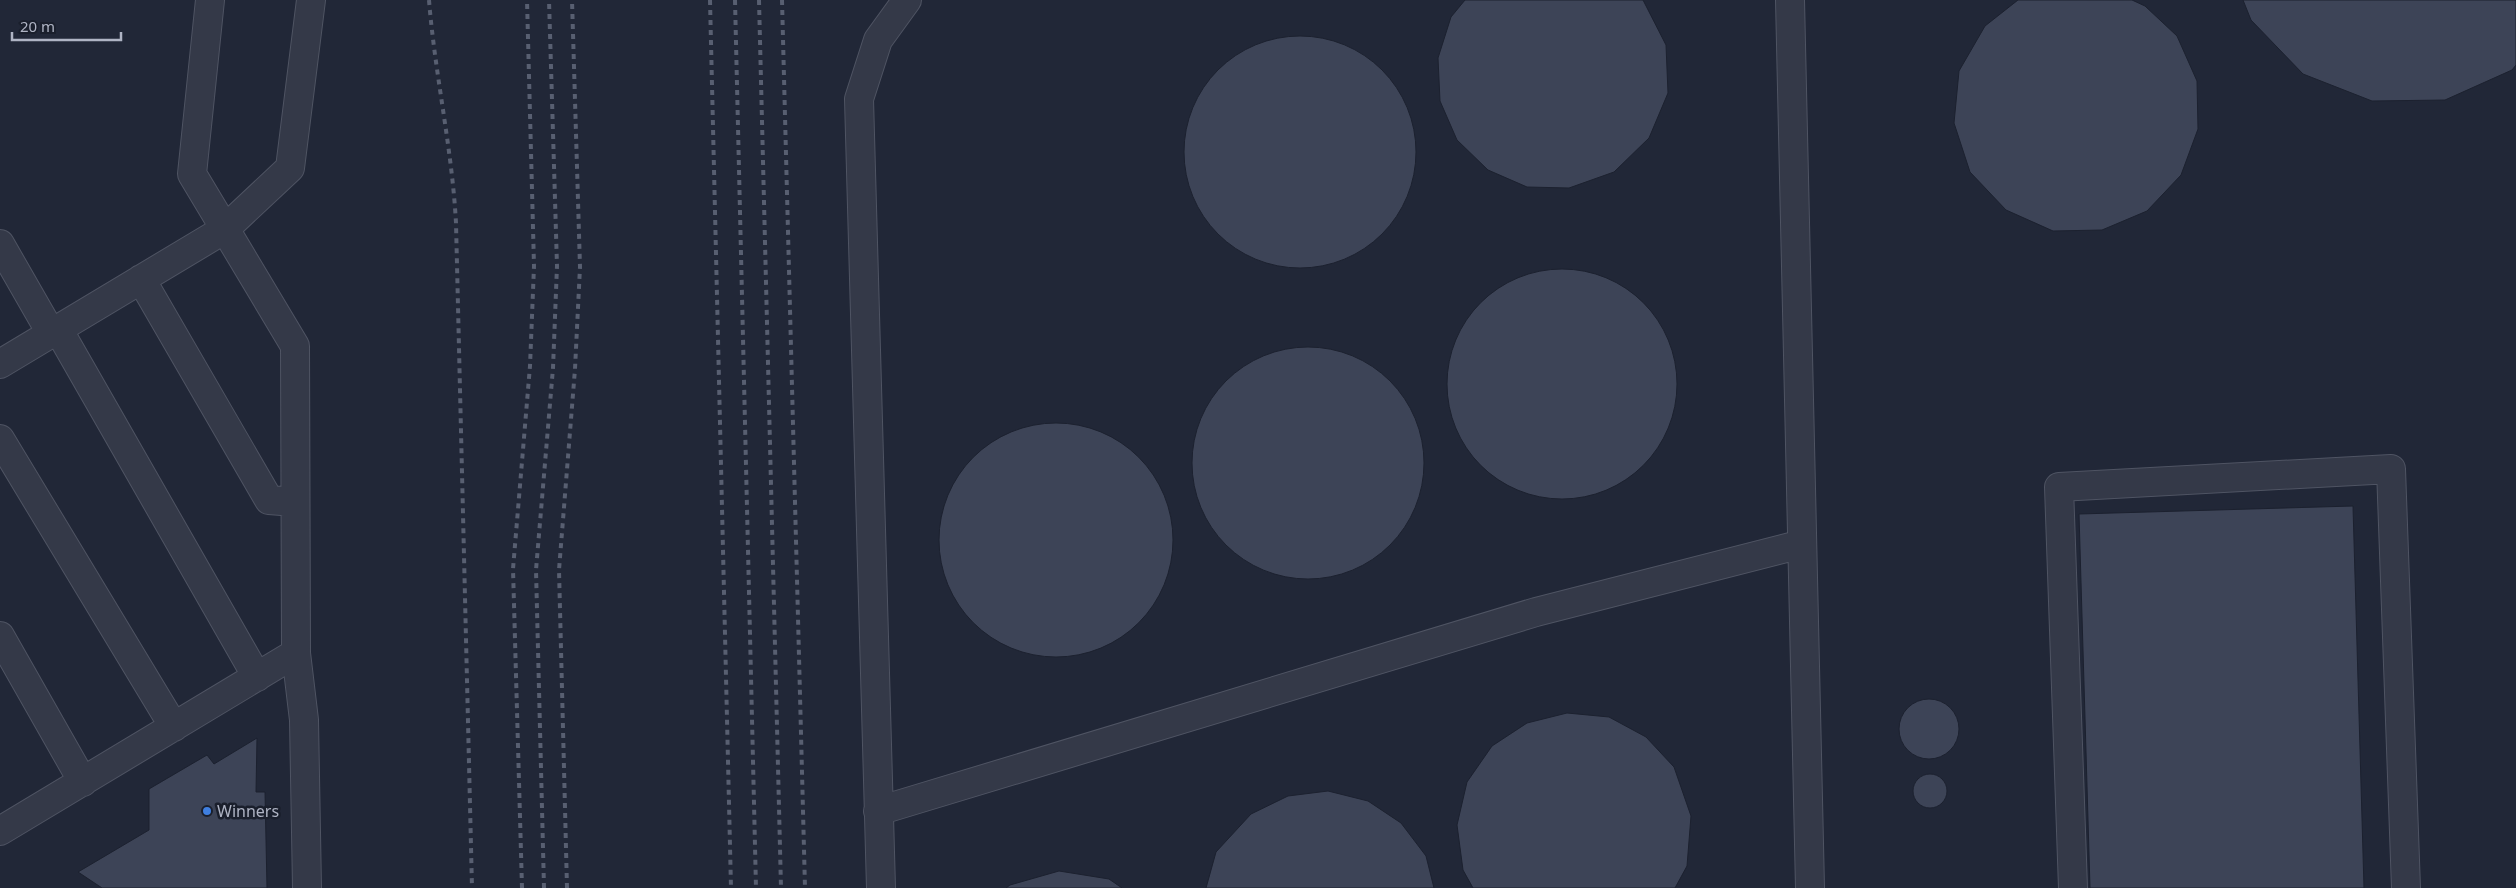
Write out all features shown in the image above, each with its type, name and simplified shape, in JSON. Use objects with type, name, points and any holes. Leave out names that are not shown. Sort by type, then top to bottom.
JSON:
[{"type":"lane","points":[[210,0],[192,174],[295,346],[296,653],[304,720],[307,888]]},
{"type":"lane","points":[[0,364],[225,229],[290,168],[311,0]]},
{"type":"lane","points":[[880,888],[859,99],[878,40],[907,0]]},
{"type":"lane","points":[[1790,0],[1810,888]]},
{"type":"lane","points":[[0,244],[55,331],[256,677]]},
{"type":"lane","points":[[141,279],[270,500],[296,502]]},
{"type":"lane","points":[[0,439],[174,726]]},
{"type":"lane","points":[[2073,888],[2059,487],[2391,470],[2406,888]]},
{"type":"lane","points":[[878,811],[1536,612],[1802,544]]},
{"type":"lane","points":[[0,636],[83,782]]},
{"type":"lane","points":[[0,832],[296,653]]},
{"type":"building","points":[[1465,0],[1643,0],[1666,45],[1668,93],[1649,138],[1614,172],[1569,188],[1527,187],[1488,170],[1457,140],[1440,101],[1438,58],[1451,17]]},
{"type":"building","points":[[2018,0],[2132,0],[2145,6],[2177,36],[2197,81],[2198,129],[2181,175],[2147,211],[2102,230],[2053,231],[2006,210],[1970,172],[1954,123],[1959,71],[1985,26]]},
{"type":"building","points":[[2243,0],[2516,0],[2516,65],[2512,70],[2445,100],[2372,101],[2303,74],[2251,20]]},
{"type":"building","points":[[1300,36],[1334,41],[1344,45],[1355,50],[1382,70],[1402,97],[1407,108],[1411,118],[1416,152],[1411,186],[1407,196],[1402,207],[1382,234],[1355,254],[1344,259],[1334,263],[1300,268],[1266,263],[1256,259],[1245,254],[1218,234],[1198,207],[1193,196],[1189,186],[1184,152],[1189,118],[1193,108],[1198,97],[1218,70],[1245,50],[1256,45],[1266,41]]},
{"type":"building","points":[[1551,269],[1573,269],[1595,274],[1616,282],[1635,295],[1651,311],[1664,330],[1672,351],[1677,373],[1675,406],[1664,438],[1651,457],[1635,473],[1616,486],[1595,494],[1573,499],[1551,499],[1529,494],[1508,486],[1489,473],[1473,457],[1460,438],[1452,417],[1447,395],[1447,373],[1452,351],[1460,330],[1473,311],[1489,295],[1508,282],[1529,274]]},
{"type":"building","points":[[1308,347],[1331,349],[1352,356],[1363,361],[1390,381],[1410,408],[1415,419],[1422,440],[1424,463],[1422,486],[1415,507],[1410,518],[1390,545],[1363,565],[1352,570],[1331,577],[1308,579],[1285,577],[1264,570],[1253,565],[1226,545],[1206,518],[1201,507],[1194,486],[1192,463],[1194,440],[1201,419],[1206,408],[1226,381],[1253,361],[1264,356],[1285,349]]},
{"type":"building","points":[[1056,423],[1090,428],[1101,432],[1121,443],[1139,457],[1153,475],[1164,495],[1168,506],[1173,540],[1168,574],[1164,585],[1153,605],[1139,623],[1121,637],[1101,648],[1090,652],[1056,657],[1022,652],[1011,648],[991,637],[973,623],[959,605],[948,585],[944,574],[939,540],[944,506],[948,495],[959,475],[973,457],[991,443],[1011,432],[1022,428]]},
{"type":"building","points":[[2353,506],[2364,888],[2090,888],[2079,514]]},
{"type":"building","points":[[1929,699],[1945,704],[1950,708],[1954,713],[1959,729],[1954,745],[1950,750],[1945,754],[1929,759],[1913,754],[1908,750],[1904,745],[1899,729],[1904,713],[1908,708],[1913,704]]},
{"type":"building","points":[[1567,713],[1609,717],[1646,737],[1674,767],[1691,816],[1687,866],[1675,888],[1473,888],[1463,870],[1457,825],[1467,782],[1492,746],[1527,723]]},
{"type":"building","name":"Winners","points":[[257,738],[256,792],[265,792],[267,888],[102,888],[78,872],[149,830],[149,789],[207,755],[214,764]]},
{"type":"building","points":[[1930,774],[1937,775],[1942,779],[1946,784],[1946,798],[1942,803],[1937,807],[1930,808],[1923,807],[1918,803],[1914,798],[1913,791],[1914,784],[1918,779],[1923,775]]},
{"type":"building","points":[[1328,791],[1368,801],[1401,823],[1426,856],[1434,888],[1206,888],[1216,852],[1251,814],[1288,796]]},
{"type":"building","points":[[1059,871],[1109,879],[1122,888],[1006,888],[1010,885]]},
{"type":"railway","points":[[429,0],[451,167],[456,223],[472,888]]},
{"type":"railway","points":[[522,888],[513,569],[530,366],[534,266],[527,0]]},
{"type":"railway","points":[[544,888],[536,570],[553,368],[557,266],[549,0]]},
{"type":"railway","points":[[567,888],[559,570],[575,369],[580,267],[572,0]]},
{"type":"railway","points":[[710,0],[731,888]]},
{"type":"railway","points":[[735,0],[756,888]]},
{"type":"railway","points":[[759,0],[781,888]]},
{"type":"railway","points":[[782,0],[805,888]]},
{"type":"place","name":"Winners","points":[[207,811]]}]
